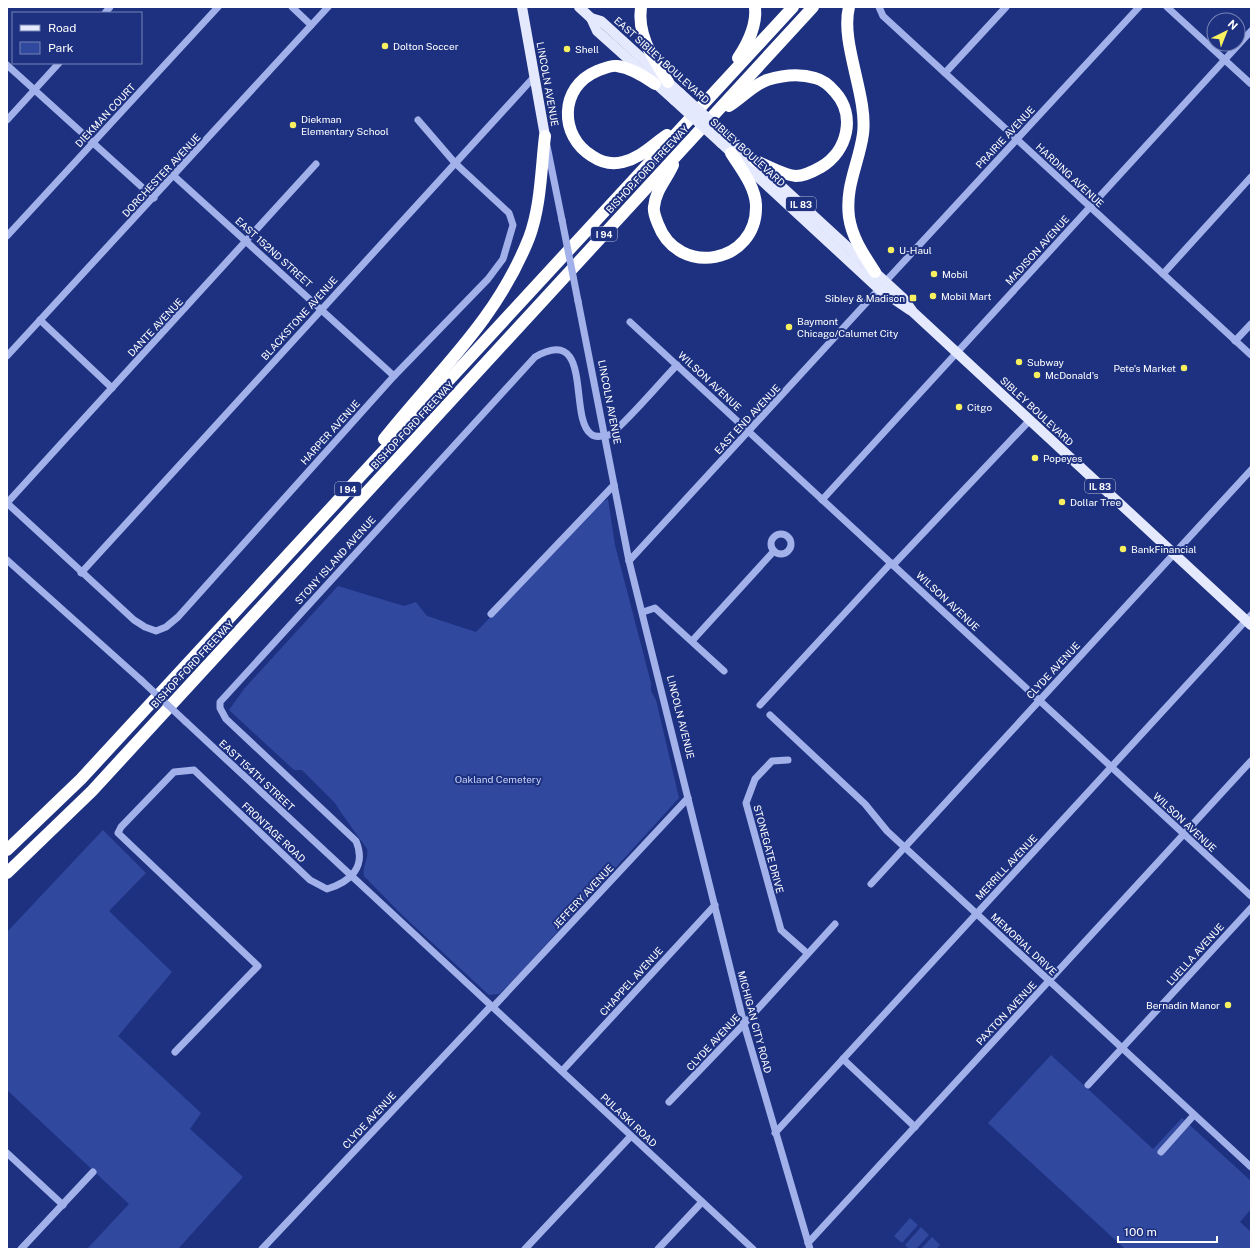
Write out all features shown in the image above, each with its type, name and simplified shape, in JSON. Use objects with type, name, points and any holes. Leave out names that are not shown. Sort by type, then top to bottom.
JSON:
[{"type":"highway","points":[[641,7],[640,16],[642,34],[651,56],[668,82]]},
{"type":"highway","points":[[726,80],[750,38],[756,14],[755,7]]},
{"type":"highway","name":"BISHOP FORD FREEWAY","points":[[7,850],[81,779],[793,7]]},
{"type":"highway","name":"BISHOP FORD FREEWAY","points":[[7,872],[92,791],[813,7]]},
{"type":"highway","points":[[849,7],[847,24],[862,109],[863,133],[850,184],[849,218],[861,251],[875,272]]},
{"type":"highway","points":[[655,84],[632,70],[616,66],[590,74],[573,92],[569,105],[567,118],[570,132],[578,145],[599,161],[622,163],[645,152],[685,124]]},
{"type":"highway","points":[[713,116],[766,81],[784,76],[798,75],[817,78],[830,86],[840,97],[846,110],[848,123],[845,139],[839,151],[828,163],[813,172],[795,176],[755,162]]},
{"type":"highway","points":[[334,505],[386,437],[464,346],[486,317],[511,275],[529,236],[538,198],[545,136]]},
{"type":"highway","points":[[679,153],[669,175],[657,195],[654,208],[663,236],[676,249],[691,256],[705,259],[734,251],[745,239],[754,222],[756,205],[750,184],[731,153]]},
{"type":"main road","name":"LINCOLN AVENUE","points":[[522,7],[545,136]]},
{"type":"main road","name":"EAST SIBLEY BOULEVARD","points":[[579,7],[591,18],[601,21],[668,82],[677,97],[724,140]]},
{"type":"main road","points":[[591,18],[597,31],[655,84],[677,97]]},
{"type":"main road","name":"SIBLEY BOULEVARD","points":[[724,140],[755,162],[875,272],[882,286]]},
{"type":"main road","name":"SIBLEY BOULEVARD","points":[[724,140],[731,153],[882,286],[903,298],[913,312],[1174,554],[1249,620]]},
{"type":"street","name":"DIEKMAN COURT","points":[[7,236],[218,7]]},
{"type":"street","points":[[292,7],[311,25]]},
{"type":"street","name":"DORCHESTER AVENUE","points":[[7,356],[154,198],[328,7]]},
{"type":"street","name":"HARDING AVENUE","points":[[879,7],[883,16],[1251,355]]},
{"type":"street","points":[[945,73],[1006,7]]},
{"type":"street","name":"PRAIRIE AVENUE","points":[[882,286],[1139,7]]},
{"type":"street","points":[[1167,7],[1251,84]]},
{"type":"street","name":"MADISON AVENUE","points":[[822,500],[956,352],[1251,32]]},
{"type":"street","points":[[7,120],[58,64]]},
{"type":"street","points":[[7,65],[94,142],[154,198]]},
{"type":"street","name":"BLACKSTONE AVENUE","points":[[81,573],[534,77]]},
{"type":"street","name":"HARPER AVENUE","points":[[81,573],[134,620],[145,627],[156,631],[166,627],[178,617],[394,376],[488,279],[503,259],[513,225],[509,213],[455,163],[418,120]]},
{"type":"street","name":"LINCOLN AVENUE","points":[[545,136],[629,561],[643,612],[688,798]]},
{"type":"street","name":"DANTE AVENUE","points":[[7,503],[316,164]]},
{"type":"street","name":"EAST 152ND STREET","points":[[174,176],[394,376]]},
{"type":"street","points":[[1163,274],[1251,177]]},
{"type":"street","name":"EAST END AVENUE","points":[[629,561],[882,286]]},
{"type":"street","points":[[40,320],[112,388]]},
{"type":"street","name":"WILSON AVENUE","points":[[630,322],[1251,896]]},
{"type":"street","points":[[1235,341],[1251,324]]},
{"type":"street","name":"STONY ISLAND AVENUE","points":[[351,876],[358,866],[361,852],[356,841],[226,719],[220,708],[220,702],[535,357],[544,352],[559,350],[569,355],[574,366],[584,424],[590,434],[605,436]]},
{"type":"street","points":[[605,436],[613,433],[677,365]]},
{"type":"street","points":[[760,705],[1030,420]]},
{"type":"street","name":"CLYDE AVENUE","points":[[871,884],[1251,470]]},
{"type":"street","points":[[491,614],[614,485]]},
{"type":"street","points":[[7,503],[81,573]]},
{"type":"street","points":[[692,641],[774,551]]},
{"type":"street","name":"EAST 154TH STREET","points":[[7,560],[141,680],[492,1006]]},
{"type":"street","points":[[643,612],[655,608],[724,671]]},
{"type":"street","name":"MERRILL AVENUE","points":[[775,1133],[1249,620]]},
{"type":"street","name":"MEMORIAL DRIVE","points":[[770,715],[865,804],[887,831],[904,847],[1251,1167]]},
{"type":"street","name":"STONEGATE DRIVE","points":[[788,760],[772,761],[755,779],[746,803],[781,930],[807,953]]},
{"type":"street","name":"PAXTON AVENUE","points":[[809,1246],[915,1127],[1251,761]]},
{"type":"street","name":"FRONTAGE ROAD","points":[[175,1052],[258,966],[118,833],[121,827],[174,772],[194,770],[310,880],[327,889],[341,885],[351,876]]},
{"type":"street","name":"MICHIGAN CITY ROAD","points":[[688,798],[744,1024],[809,1246]]},
{"type":"street","name":"JEFFERY AVENUE","points":[[492,1006],[688,798]]},
{"type":"street","name":"CHAPPEL AVENUE","points":[[562,1071],[715,905]]},
{"type":"street","name":"LUELLA AVENUE","points":[[1088,1085],[1251,908]]},
{"type":"street","name":"CLYDE AVENUE","points":[[669,1102],[744,1024],[835,924]]},
{"type":"street","name":"CLYDE AVENUE","points":[[262,1249],[492,1006]]},
{"type":"street","name":"PULASKI ROAD","points":[[492,1006],[753,1249]]},
{"type":"street","points":[[842,1059],[915,1127]]},
{"type":"street","points":[[1161,1152],[1194,1115]]},
{"type":"street","points":[[525,1249],[631,1136]]},
{"type":"street","points":[[7,1153],[63,1204]]},
{"type":"street","points":[[21,1249],[93,1172]]},
{"type":"street","points":[[658,1249],[702,1202]]},
{"type":"green space","name":"Oakland Cemetery","points":[[608,499],[615,545],[651,683],[651,691],[656,700],[679,798],[518,975],[499,994],[489,995],[401,914],[364,876],[367,849],[335,803],[302,770],[294,770],[229,710],[244,689],[338,586],[404,606],[416,602],[427,616],[476,632],[600,503]]},
{"type":"green space","points":[[103,830],[146,873],[109,911],[172,972],[118,1036],[201,1113],[190,1129],[243,1177],[178,1249],[87,1249],[129,1204],[7,1090],[7,932]]},
{"type":"green space","points":[[1051,1055],[1153,1149],[1182,1118],[1251,1181],[1251,1209],[1240,1222],[1251,1232],[1251,1249],[1125,1249],[988,1123]]},
{"type":"green space","points":[[910,1218],[918,1225],[902,1243],[894,1236]]},
{"type":"green space","points":[[921,1227],[929,1235],[916,1249],[909,1249],[905,1245]]},
{"type":"green space","points":[[932,1237],[940,1245],[936,1249],[921,1249]]},
{"type":"place","name":"Dolton Soccer","points":[[385,46]]},
{"type":"place","name":"Shell","points":[[567,49]]},
{"type":"place","name":"Diekman Elementary School","points":[[293,125]]},
{"type":"place","name":"U-Haul","points":[[891,250]]},
{"type":"place","name":"Mobil","points":[[934,274]]},
{"type":"place","name":"Mobil Mart","points":[[933,296]]},
{"type":"place","name":"Sibley & Madison","points":[[913,298]]},
{"type":"place","name":"Baymont Chicago/Calumet City","points":[[789,327]]},
{"type":"place","name":"Subway","points":[[1019,362]]},
{"type":"place","name":"Pete's Market","points":[[1184,368]]},
{"type":"place","name":"McDonald's","points":[[1037,375]]},
{"type":"place","name":"Citgo","points":[[959,407]]},
{"type":"place","name":"Popeyes","points":[[1035,458]]},
{"type":"place","name":"Dollar Tree","points":[[1062,502]]},
{"type":"place","name":"BankFinancial","points":[[1123,549]]},
{"type":"place","name":"Bernadin Manor","points":[[1228,1005]]}]
